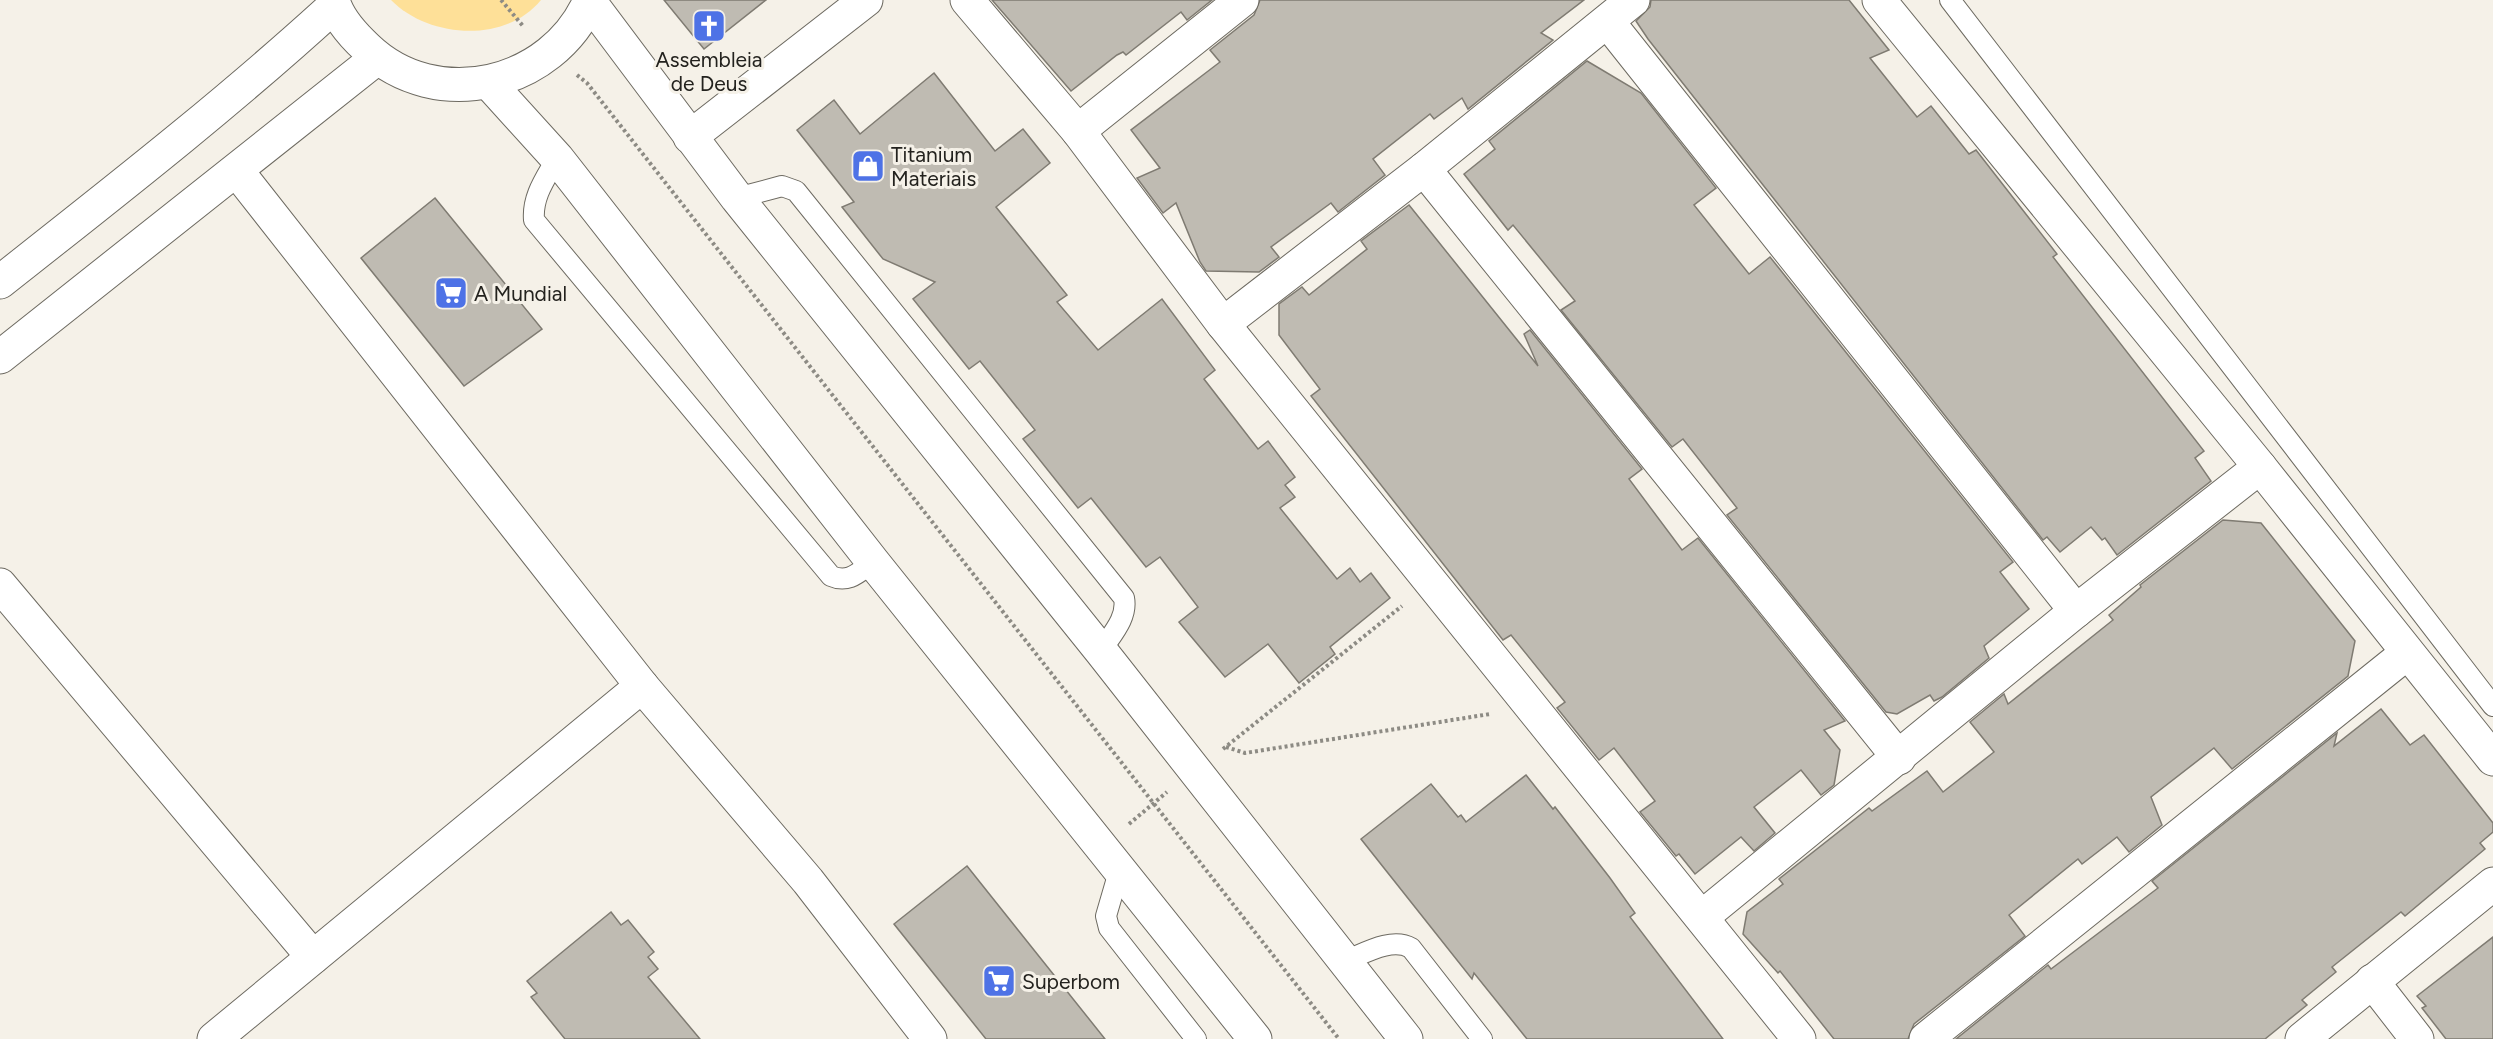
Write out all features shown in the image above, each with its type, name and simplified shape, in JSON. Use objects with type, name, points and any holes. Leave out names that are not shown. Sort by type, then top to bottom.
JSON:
[{"type":"street","points":[[690,136],[866,0]]},
{"type":"street","points":[[967,0],[1078,131],[1223,324],[1799,1039]]},
{"type":"street","points":[[1078,131],[1242,0]]},
{"type":"street","points":[[1223,324],[1424,169],[1633,0]]},
{"type":"street","points":[[1879,0],[2260,467],[2493,759]]},
{"type":"street","points":[[1,280],[106,201],[253,81],[334,3],[353,35],[377,58],[411,77],[450,86],[489,83],[520,73],[548,56],[579,22],[590,1],[737,198],[1195,769],[1406,1039]]},
{"type":"street","points":[[1608,22],[2076,611]]},
{"type":"street","points":[[0,357],[377,58]]},
{"type":"street","points":[[489,83],[557,158],[873,562],[1255,1039]]},
{"type":"street","points":[[1424,169],[1899,758]]},
{"type":"street","points":[[237,171],[642,686],[808,881],[930,1039]]},
{"type":"street","points":[[1702,917],[2076,611],[2260,467]]},
{"type":"street","points":[[0,585],[313,957]]},
{"type":"street","points":[[1926,1039],[2407,653]]},
{"type":"street","points":[[214,1039],[642,686]]},
{"type":"street","points":[[2302,1039],[2493,884]]},
{"type":"street","points":[[2372,981],[2417,1039]]},
{"type":"lane","points":[[1950,0],[2493,706]]},
{"type":"lane","points":[[557,158],[537,194],[533,207],[534,220],[831,576],[840,580],[850,579],[873,562]]},
{"type":"lane","points":[[737,198],[782,186],[796,191],[1124,598],[1126,608],[1101,651]]},
{"type":"lane","points":[[1112,858],[1106,916],[1109,927],[1196,1039]]},
{"type":"lane","points":[[1345,961],[1391,944],[1402,943],[1411,948],[1482,1039]]},
{"type":"path","points":[[501,0],[548,56],[587,82],[1339,1039]]},
{"type":"path","points":[[1112,858],[1154,803],[1432,583]]},
{"type":"path","points":[[1225,747],[1245,753],[1533,707]]},
{"type":"shaded area","points":[[391,0],[541,0],[526,14],[508,24],[466,31],[425,22],[407,13]]},
{"type":"building","name":"Assembleia de Deus","points":[[664,0],[766,0],[704,49]]},
{"type":"building","points":[[992,0],[1212,0],[1187,20],[1181,12],[1126,55],[1123,52],[1117,55],[1071,91]]},
{"type":"building","points":[[1260,0],[1584,0],[1541,33],[1553,40],[1468,109],[1462,98],[1434,119],[1430,114],[1373,159],[1385,175],[1338,212],[1331,203],[1271,247],[1279,257],[1259,272],[1206,271],[1200,262],[1176,203],[1163,213],[1137,178],[1160,168],[1131,130],[1220,62],[1210,50],[1254,15]]},
{"type":"building","points":[[1651,0],[1849,0],[1889,50],[1870,58],[1917,117],[1931,106],[1969,154],[1976,150],[2057,254],[2053,257],[2204,451],[2195,458],[2211,481],[2117,555],[2105,538],[2102,540],[2091,527],[2060,552],[2047,537],[2043,540],[1648,39],[1636,21],[1650,7]]},
{"type":"building","points":[[1587,61],[1641,93],[1716,188],[1694,205],[1749,274],[1770,257],[2013,562],[2000,572],[2029,609],[1984,646],[1989,658],[1942,697],[1934,701],[1930,695],[1897,714],[1886,712],[1727,515],[1737,508],[1683,439],[1672,447],[1561,310],[1575,301],[1513,225],[1508,230],[1464,174],[1495,149],[1489,141]]},
{"type":"building","points":[[934,73],[995,151],[1023,129],[1050,163],[996,207],[1067,295],[1057,302],[1098,350],[1162,299],[1215,370],[1204,379],[1258,449],[1268,441],[1295,477],[1285,485],[1295,497],[1280,508],[1337,579],[1350,568],[1360,582],[1371,573],[1390,598],[1330,647],[1335,654],[1299,683],[1268,644],[1225,677],[1179,622],[1198,607],[1160,557],[1146,567],[1091,498],[1078,508],[1023,439],[1035,430],[980,361],[969,369],[913,299],[935,282],[883,259],[842,207],[854,202],[797,130],[834,100],[860,134]]},
{"type":"building","name":"A Mundial","points":[[435,198],[542,329],[464,386],[361,258]]},
{"type":"building","points":[[1409,205],[1538,366],[1524,334],[1530,330],[1642,469],[1629,479],[1682,550],[1698,538],[1845,721],[1824,730],[1840,750],[1834,785],[1821,795],[1801,770],[1754,807],[1775,833],[1754,851],[1741,837],[1695,874],[1679,854],[1676,856],[1640,812],[1655,801],[1614,748],[1599,760],[1557,708],[1565,702],[1511,635],[1503,640],[1311,396],[1320,389],[1279,335],[1279,304],[1302,287],[1309,295],[1367,249],[1361,241]]},
{"type":"building","points":[[2223,520],[2261,523],[2355,641],[2348,676],[2232,769],[2214,748],[2151,797],[2162,825],[2129,852],[2117,837],[2082,864],[2078,859],[2009,915],[2025,936],[1914,1024],[1908,1039],[1834,1039],[1780,971],[1778,973],[1743,934],[1747,912],[1783,884],[1779,879],[1869,808],[1872,811],[1927,771],[1943,792],[1994,752],[1970,722],[2004,694],[2008,704],[2113,620],[2109,615],[2141,587],[2140,585]]},
{"type":"building","points":[[2381,709],[2410,745],[2424,735],[2493,823],[2493,832],[2480,843],[2485,849],[2405,916],[2401,912],[2332,967],[2336,972],[2302,1000],[2307,1005],[2265,1039],[1956,1039],[2048,965],[2051,969],[2158,888],[2152,881],[2337,733],[2334,746]]},
{"type":"building","points":[[1526,775],[1553,809],[1555,807],[1610,878],[1635,913],[1630,917],[1723,1039],[1527,1039],[1474,973],[1472,979],[1361,839],[1431,784],[1458,817],[1461,815],[1466,822]]},
{"type":"building","name":"Superbom","points":[[967,866],[1105,1039],[986,1039],[894,924]]},
{"type":"building","points":[[611,912],[621,925],[628,920],[654,952],[648,957],[658,969],[648,977],[700,1039],[565,1039],[531,997],[537,993],[527,981]]},
{"type":"building","points":[[2493,937],[2493,1039],[2446,1039],[2422,1008],[2426,1006],[2417,996]]},
{"type":"place","name":"Assembleia de Deus","points":[[709,26]]},
{"type":"place","name":"Titanium Materiais","points":[[868,166]]},
{"type":"place","name":"A Mundial","points":[[451,293]]},
{"type":"place","name":"Superbom","points":[[999,981]]}]
